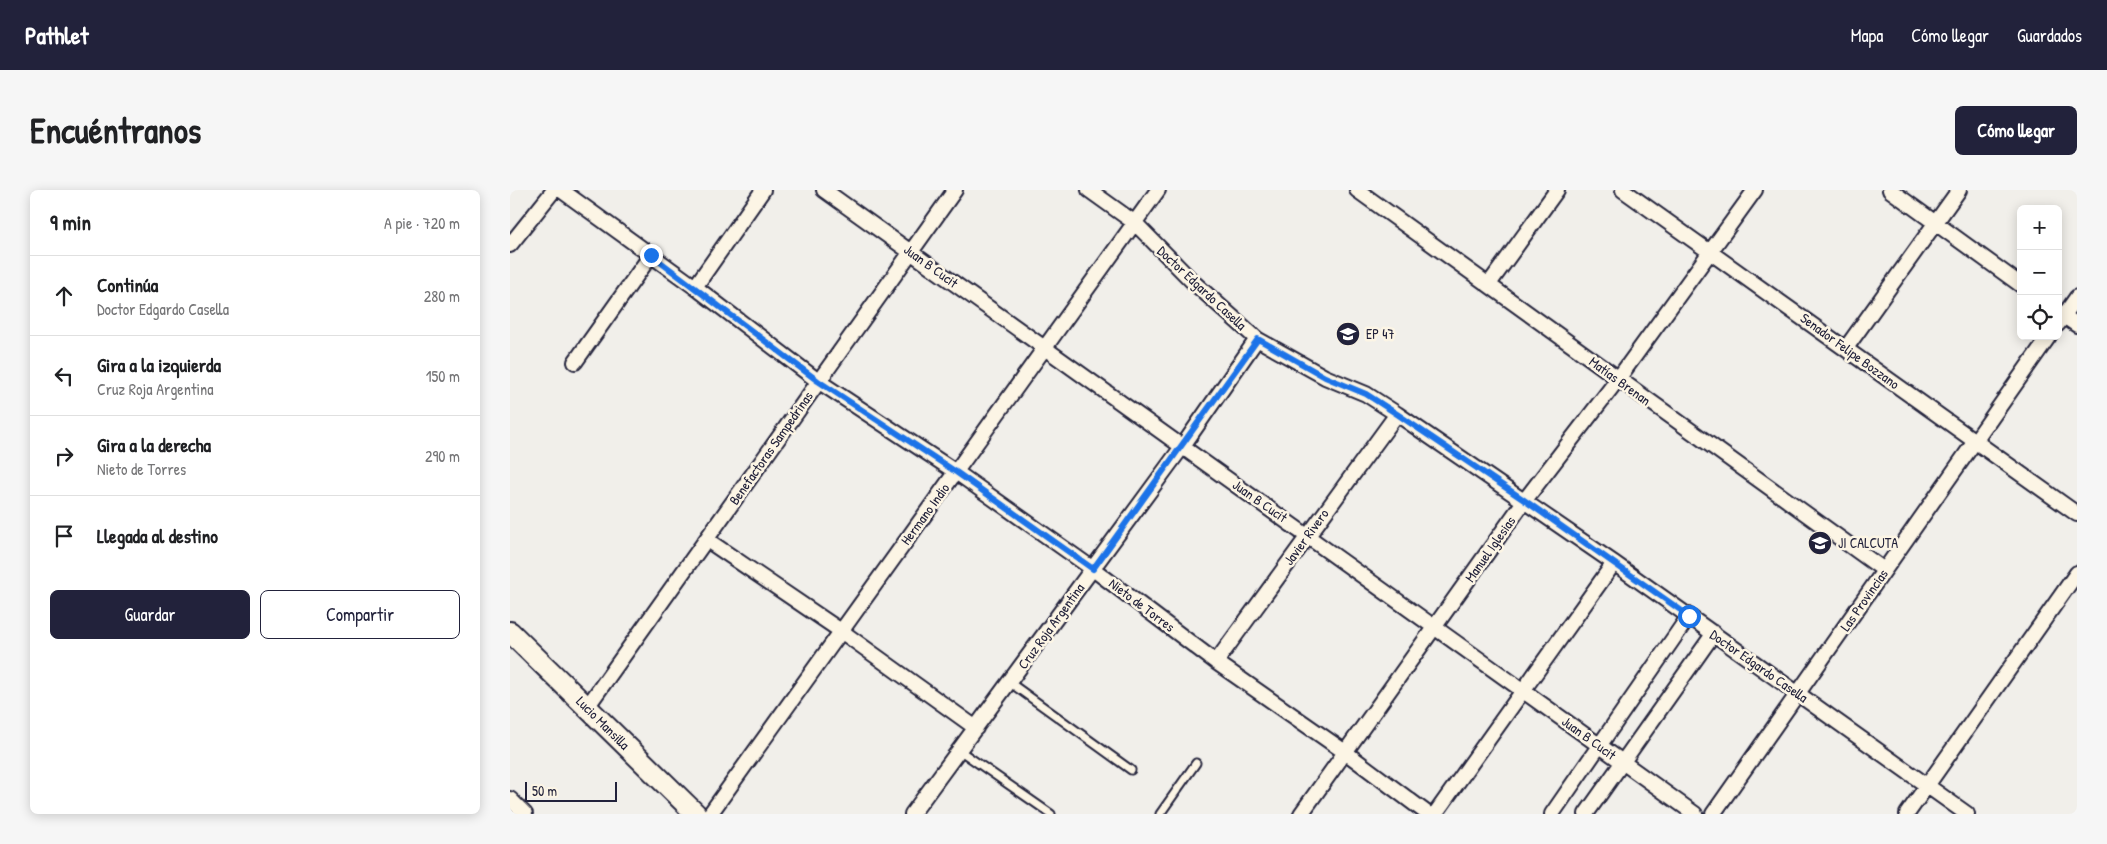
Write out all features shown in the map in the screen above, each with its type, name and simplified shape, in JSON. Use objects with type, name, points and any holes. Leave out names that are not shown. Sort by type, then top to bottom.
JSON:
[{"type":"main road","name":"Lucio Mansilla","points":[[510,632],[696,814]]},
{"type":"street","points":[[695,287],[763,190]]},
{"type":"street","name":"Juan B Cucit","points":[[824,190],[1695,814]]},
{"type":"street","name":"Benefactoras Sampedrinas","points":[[587,707],[955,190]]},
{"type":"street","name":"Doctor Edgardo Casella","points":[[1089,190],[1135,223],[1193,282],[1258,339],[1325,377],[1366,394],[1397,414],[1714,633],[1967,814]]},
{"type":"street","name":"Hermano Indio","points":[[710,814],[1158,190]]},
{"type":"street","points":[[1489,284],[1557,190]]},
{"type":"street","name":"Senador Felipe Bozzano","points":[[1623,190],[2077,514]]},
{"type":"street","name":"Manuel Iglesias","points":[[1301,814],[1524,500],[1618,380],[1755,190]]},
{"type":"street","points":[[1890,190],[2017,282]]},
{"type":"street","points":[[1846,348],[1935,222],[1960,190]]},
{"type":"street","points":[[510,245],[562,191]]},
{"type":"street","name":"Nieto de Torres","points":[[562,191],[695,287],[818,381],[956,472],[1093,569],[1216,662],[1345,752],[1428,814]]},
{"type":"street","name":"Matías Brenan","points":[[1362,191],[1618,380],[1884,570]]},
{"type":"street","points":[[575,362],[651,255]]},
{"type":"street","points":[[2062,315],[2077,298]]},
{"type":"street","points":[[2062,318],[2077,326]]},
{"type":"street","name":"Cruz Roja Argentina","points":[[912,814],[1182,447],[1258,339]]},
{"type":"street","name":"Las Provincias","points":[[1713,814],[2046,340]]},
{"type":"street","name":"Javier Rivero","points":[[1216,662],[1397,414]]},
{"type":"street","points":[[707,540],[841,631],[976,728]]},
{"type":"street","points":[[1435,814],[1614,563]]},
{"type":"street","points":[[1907,814],[2077,573]]},
{"type":"street","points":[[1552,814],[1689,616]]},
{"type":"street","points":[[1586,814],[1714,633]]},
{"type":"street","points":[[510,799],[525,814]]},
{"type":"lane","points":[[1009,682],[1131,770]]},
{"type":"lane","points":[[959,750],[1051,814]]},
{"type":"lane","points":[[1160,814],[1196,763]]},
{"type":"place","name":"EP 47","points":[[1348,334]]},
{"type":"place","name":"JI CALCUTA","points":[[1820,543]]},
{"type":"route","points":[[651,255],[818,381],[956,472],[1093,569],[1258,339],[1325,377],[1366,394],[1524,500],[1689,616]]}]
